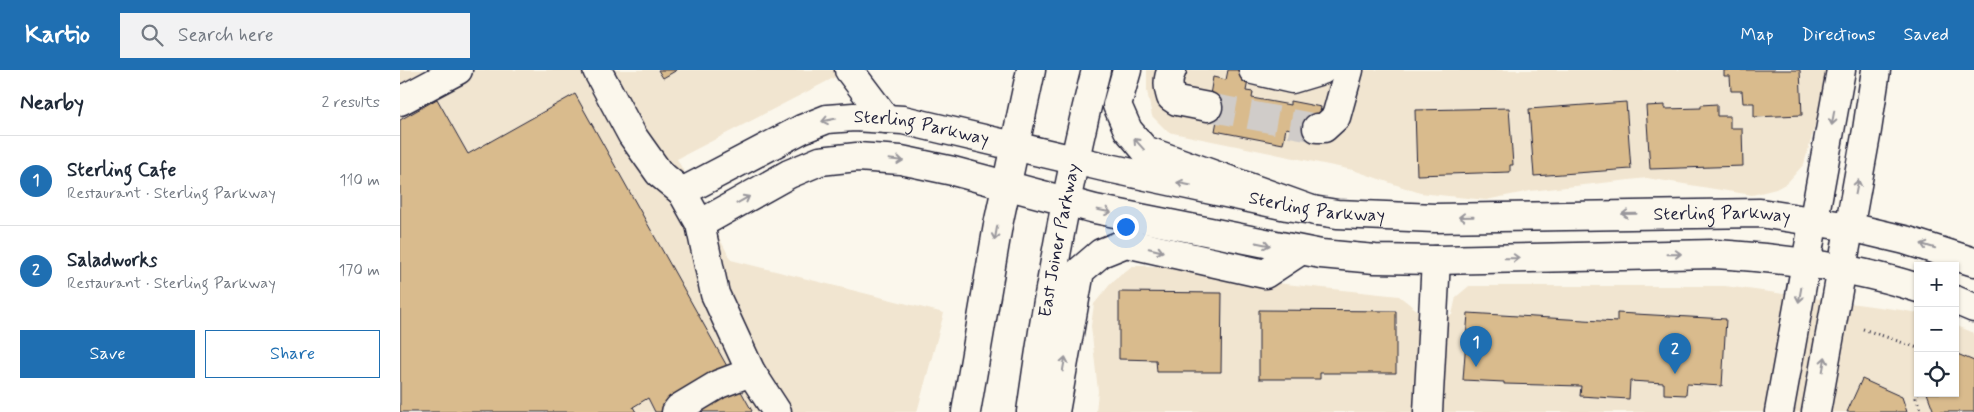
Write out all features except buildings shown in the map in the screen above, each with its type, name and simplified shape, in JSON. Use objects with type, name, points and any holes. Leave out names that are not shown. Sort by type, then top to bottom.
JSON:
[{"type":"street","points":[[400,101],[458,70]]},
{"type":"street","points":[[597,70],[632,135],[660,173],[682,192],[700,224],[716,294],[751,372],[777,412]]},
{"type":"street","points":[[849,70],[886,119]]},
{"type":"street","points":[[966,412],[1006,185],[1031,70]]},
{"type":"street","name":"East Joiner Parkway","points":[[1031,412],[1044,320],[1067,202],[1096,70]]},
{"type":"street","points":[[1127,70],[1117,105],[1128,130],[1145,150],[1315,211]]},
{"type":"street","points":[[1172,70],[1169,76],[1168,87],[1171,97],[1177,102],[1208,107]]},
{"type":"street","points":[[1253,70],[1292,79],[1322,70]]},
{"type":"street","points":[[1317,128],[1324,128],[1336,117],[1349,70]]},
{"type":"street","points":[[1779,412],[1841,70]]},
{"type":"street","points":[[1816,412],[1850,227],[1876,70]]},
{"type":"street","name":"Sterling Parkway","points":[[682,192],[802,129],[827,119],[854,117],[902,120],[1076,161],[1315,211],[1364,216],[1426,218],[1760,214],[1814,220],[1850,227],[1905,240],[1974,262]]},
{"type":"street","name":"Sterling Parkway","points":[[700,224],[790,174],[820,161],[857,157],[901,160],[1006,185],[1067,202],[1300,251],[1375,259],[1436,260],[1715,254],[1758,257],[1806,264],[1842,270],[1914,287]]},
{"type":"street","points":[[1055,412],[1080,271],[1101,253],[1126,243],[1265,274],[1300,251]]},
{"type":"street","points":[[1428,412],[1436,260]]},
{"type":"street","points":[[1959,302],[1974,308]]},
{"type":"street","points":[[676,412],[678,408],[719,384],[751,372]]},
{"type":"path","points":[[1863,329],[1914,347]]},
{"type":"path","points":[[1916,397],[1922,412]]},
{"type":"shaded area","points":[[400,70],[849,70],[677,159],[731,260],[944,313],[917,412],[400,412]]},
{"type":"shaded area","points":[[1147,70],[1831,70],[1804,164],[1787,183],[1776,189],[1752,195],[1647,178],[1530,191],[1486,200],[1420,193],[1353,170],[1168,132],[1152,116],[1147,91]]},
{"type":"shaded area","points":[[1132,266],[1159,266],[1285,284],[1399,296],[1422,314],[1452,315],[1456,297],[1469,286],[1725,286],[1901,310],[1914,312],[1914,397],[1959,397],[1959,327],[1974,333],[1974,412],[1096,412],[1098,391],[1091,326],[1094,304],[1112,282]]},
{"type":"tunnel","points":[[1208,107],[1317,128]]},
{"type":"place","name":"Sterling Cafe","points":[[1476,367]]},
{"type":"place","name":"Saladworks","points":[[1675,374]]}]
